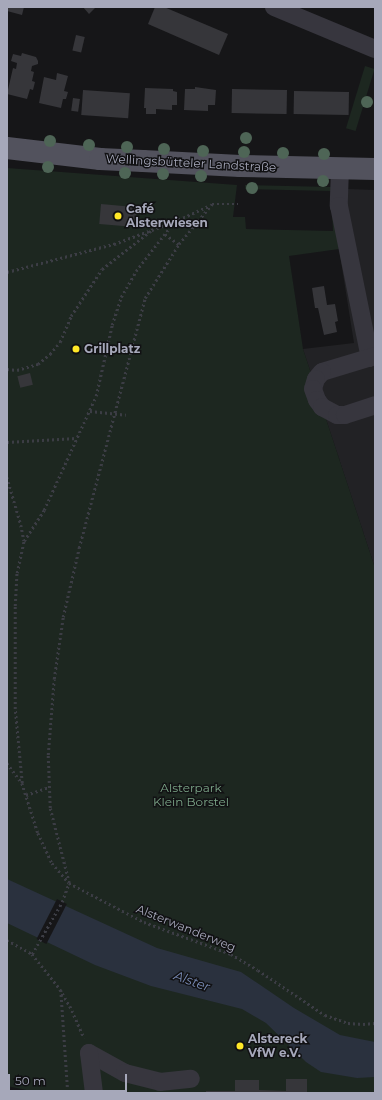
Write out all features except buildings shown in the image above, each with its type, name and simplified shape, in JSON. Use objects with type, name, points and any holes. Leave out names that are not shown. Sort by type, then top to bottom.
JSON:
[{"type":"main road","name":"Wellingsbütteler Landstraße","points":[[7,148],[136,161],[240,166],[375,169]]},
{"type":"street","points":[[274,7],[375,49]]},
{"type":"street","points":[[340,168],[339,206],[373,357],[322,372],[316,379],[313,389],[317,400],[322,407],[337,415],[345,415],[375,406]]},
{"type":"street","points":[[89,1053],[125,1073],[160,1082],[191,1079]]},
{"type":"street","points":[[89,1053],[94,1093]]},
{"type":"path","points":[[7,272],[114,244],[174,222],[212,204],[238,204]]},
{"type":"path","points":[[32,954],[41,942],[62,902],[69,883],[50,808],[48,755],[54,678],[63,617],[145,298],[179,244],[212,204]]},
{"type":"path","points":[[22,783],[15,709],[15,606],[17,573],[24,541],[44,510],[96,396],[112,325],[121,297],[136,271],[174,222]]},
{"type":"path","points":[[7,369],[17,370],[38,364],[50,354],[60,342],[71,316],[102,269],[153,229]]},
{"type":"path","points":[[164,234],[179,244]]},
{"type":"path","points":[[90,410],[126,415]]},
{"type":"path","points":[[7,442],[77,438]]},
{"type":"path","points":[[7,477],[21,525],[24,541]]},
{"type":"path","name":"Alsterwanderweg","points":[[7,763],[22,783],[38,833],[52,863],[69,883],[144,922],[230,954],[258,970],[325,1015],[348,1023],[375,1023]]},
{"type":"path","points":[[26,795],[49,787]]},
{"type":"path","points":[[7,940],[32,954],[60,989],[80,1027],[89,1053]]},
{"type":"path","points":[[60,989],[68,1093]]},
{"type":"shaded area","points":[[347,189],[375,190],[375,568],[303,349],[354,343],[339,249],[344,192]]},
{"type":"green space","points":[[365,66],[375,69],[356,131],[346,128]]},
{"type":"green space","name":"Alsterpark Klein Borstel","points":[[7,168],[237,185],[233,217],[245,217],[246,229],[333,231],[331,191],[245,189],[245,185],[332,187],[339,249],[289,256],[303,349],[375,568],[375,1093],[41,1093],[7,1086]]},
{"type":"water","name":"Alster","points":[[7,879],[157,948],[241,972],[294,1008],[340,1035],[375,1042],[375,1077],[357,1078],[321,1072],[306,1062],[266,1023],[242,1009],[151,986],[95,965],[7,923]]},
{"type":"pier","points":[[57,899],[67,904],[46,944],[37,939]]},
{"type":"place","name":"Café Alsterwiesen","points":[[118,216]]},
{"type":"place","name":"Grillplatz","points":[[76,349]]},
{"type":"place","name":"Alstereck VfW e.V.","points":[[240,1046]]}]
